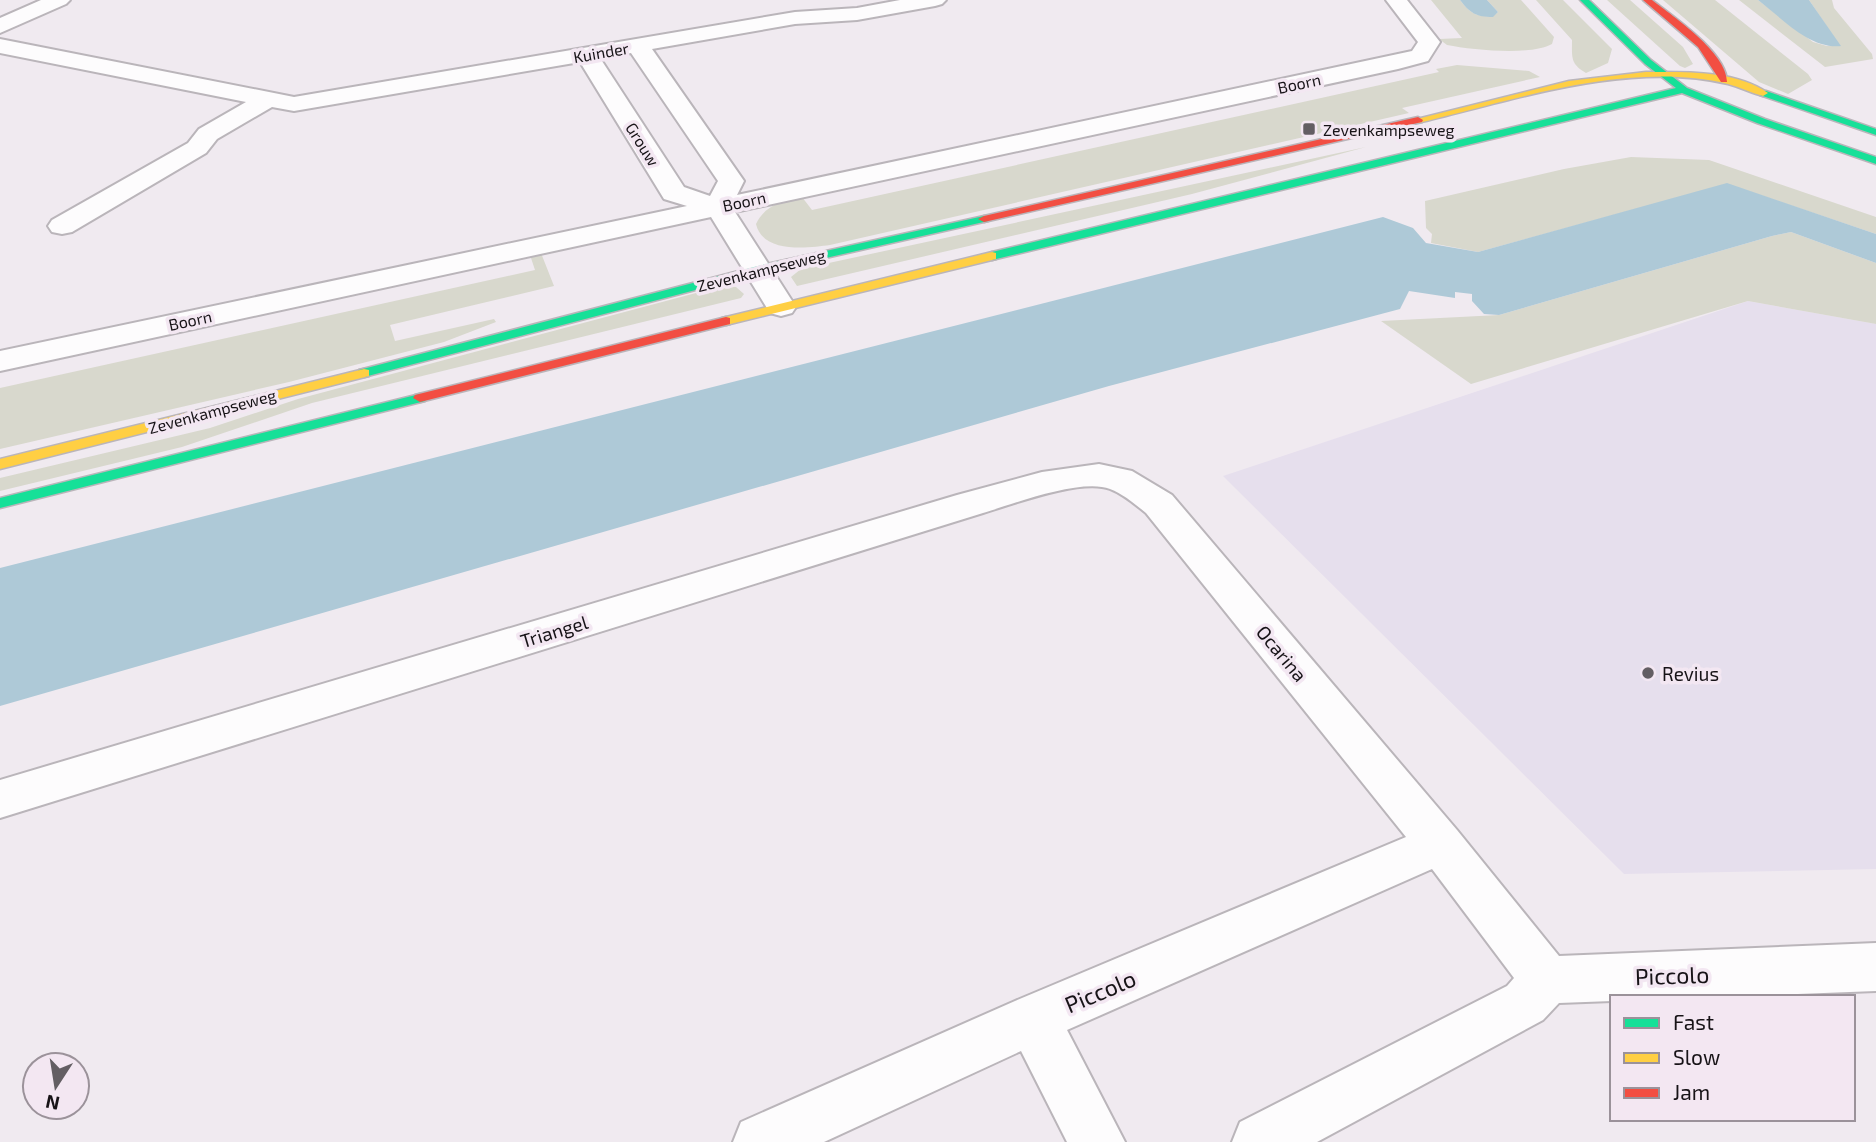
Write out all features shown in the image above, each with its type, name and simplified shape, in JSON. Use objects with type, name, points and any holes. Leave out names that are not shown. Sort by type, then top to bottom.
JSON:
[{"type":"main road","points":[[1584,0],[1662,75],[1684,90],[1761,121],[1876,161]]},
{"type":"main road","points":[[1647,0],[1708,53],[1722,71],[1724,80],[1876,132]]},
{"type":"main road","name":"Zevenkampseweg","points":[[0,464],[758,270],[1612,76],[1662,75],[1724,80]]},
{"type":"main road","name":"Zevenkampseweg","points":[[0,503],[781,307],[1724,80]]},
{"type":"street","points":[[0,26],[59,0]]},
{"type":"street","name":"Kuinder","points":[[0,47],[294,104],[796,18],[857,14],[935,0]]},
{"type":"street","name":"Boorn","points":[[0,360],[1420,56],[1429,42],[1396,0]]},
{"type":"street","points":[[638,46],[731,181],[718,207],[781,307]]},
{"type":"street","name":"Grouw","points":[[587,55],[674,193],[718,207]]},
{"type":"street","points":[[62,226],[197,148],[208,134],[267,100]]},
{"type":"street","name":"Triangel","points":[[0,799],[970,504],[1076,477],[1111,477]]},
{"type":"street","name":"Ocarina","points":[[1111,477],[1136,487],[1159,504],[1440,844],[1547,980]]},
{"type":"street","name":"Piccolo","points":[[761,1142],[1033,1020],[1440,844]]},
{"type":"street","name":"Piccolo","points":[[1547,980],[1876,967]]},
{"type":"street","points":[[1260,1142],[1525,1003],[1547,980]]},
{"type":"street","points":[[1033,1020],[1097,1142]]},
{"type":"shaded area","points":[[1431,0],[1460,0],[1478,15],[1493,16],[1498,12],[1487,0],[1521,0],[1554,37],[1552,44],[1516,51],[1447,45],[1439,39],[1462,38]]},
{"type":"shaded area","points":[[1536,0],[1563,0],[1612,49],[1608,63],[1586,73],[1577,66],[1572,56],[1572,40]]},
{"type":"shaded area","points":[[1607,0],[1630,0],[1683,47],[1693,64],[1685,68],[1680,66]]},
{"type":"shaded area","points":[[1663,0],[1715,0],[1812,80],[1788,94],[1759,82]]},
{"type":"shaded area","points":[[1739,0],[1758,0],[1813,42],[1840,46],[1809,0],[1832,0],[1834,8],[1872,54],[1873,59],[1825,67]]},
{"type":"shaded area","points":[[1457,65],[1529,71],[1540,77],[1402,108],[1409,113],[830,245],[799,248],[777,245],[760,234],[756,224],[769,208],[802,197],[812,210],[1439,72],[1436,69]]},
{"type":"shaded area","points":[[1366,147],[1192,194],[797,286],[791,277],[801,269]]},
{"type":"shaded area","points":[[1631,157],[1709,160],[1876,217],[1876,234],[1727,184],[1478,252],[1431,243],[1432,234],[1426,228],[1425,201],[1564,169]]},
{"type":"shaded area","points":[[1791,232],[1876,263],[1876,324],[1748,301],[1471,384],[1381,321],[1499,315]]},
{"type":"shaded area","points":[[541,253],[554,286],[390,325],[395,341],[494,319],[496,322],[444,342],[289,382],[0,449],[0,388],[535,270],[530,255]]},
{"type":"shaded area","points":[[726,285],[736,287],[744,294],[741,298],[312,403],[182,447],[0,491],[0,478],[210,428],[298,399]]},
{"type":"shaded area","name":"Revius","points":[[1748,301],[1876,324],[1876,869],[1624,874],[1223,476]]},
{"type":"water","points":[[1460,0],[1487,0],[1498,12],[1493,17],[1478,15]]},
{"type":"water","points":[[1758,0],[1809,0],[1841,46],[1829,46],[1807,38]]},
{"type":"water","points":[[1727,183],[1876,234],[1876,263],[1791,232],[1499,315],[1484,314],[1472,301],[1472,294],[1455,292],[1455,298],[1409,291],[1400,309],[1109,386],[0,706],[0,568],[1383,217],[1413,228],[1426,243],[1478,252]]},
{"type":"traffic: fast","points":[[1584,0],[1648,62],[1684,90],[1761,121],[1876,161]]},
{"type":"traffic: fast","points":[[992,256],[1681,90]]},
{"type":"traffic: fast","points":[[1763,93],[1876,132]]},
{"type":"traffic: fast","points":[[364,373],[758,270],[984,219]]},
{"type":"traffic: fast","points":[[0,503],[420,398]]},
{"type":"traffic: slow","points":[[1418,120],[1569,84],[1646,75],[1685,75],[1723,80],[1763,93]]},
{"type":"traffic: slow","points":[[726,321],[992,256]]},
{"type":"traffic: slow","points":[[0,464],[364,373]]},
{"type":"traffic: jam","points":[[1647,0],[1701,45],[1718,67],[1724,80]]},
{"type":"traffic: jam","points":[[984,219],[1418,120]]},
{"type":"traffic: jam","points":[[420,398],[726,321]]},
{"type":"place","name":"Zevenkampseweg","points":[[1309,129]]},
{"type":"place","name":"Revius","points":[[1648,673]]}]
